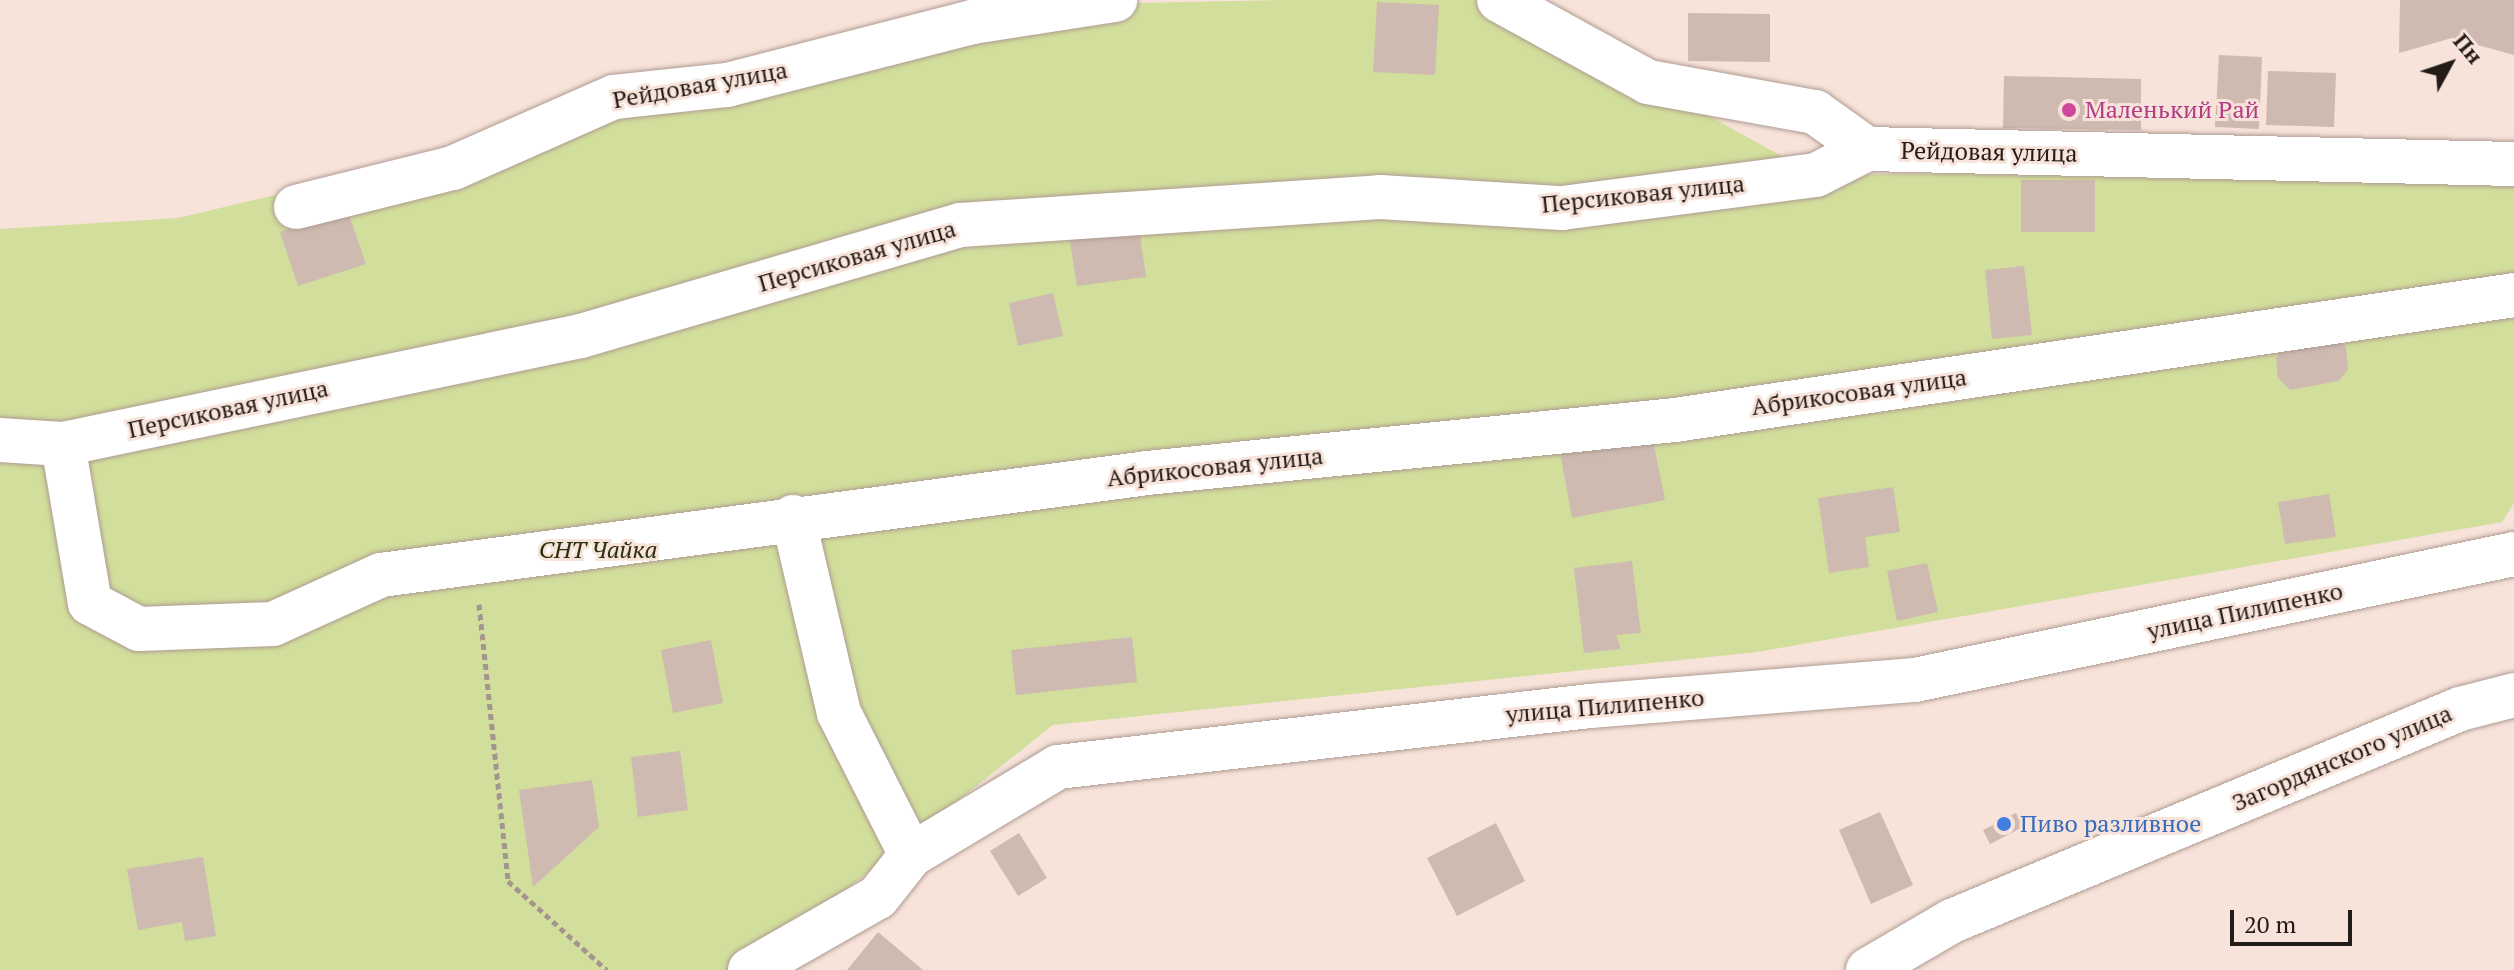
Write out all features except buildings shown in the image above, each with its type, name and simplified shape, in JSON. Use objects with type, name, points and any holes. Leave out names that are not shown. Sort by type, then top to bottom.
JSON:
[{"type":"street","name":"Рейдовая улица","points":[[296,207],[453,168],[614,97],[727,85],[973,22],[1115,0]]},
{"type":"street","name":"Рейдовая улица","points":[[1499,0],[1648,82],[1815,112],[1867,149],[2514,164]]},
{"type":"street","name":"Персиковая улица","points":[[0,440],[63,444],[581,336],[960,225],[1380,197],[1562,208],[1816,175],[1867,149]]},
{"type":"street","name":"Абрикосовая улица","points":[[63,444],[90,603],[139,629],[273,624],[381,575],[793,517],[1147,473],[1675,420],[2514,295]]},
{"type":"street","points":[[793,517],[839,713],[911,855]]},
{"type":"street","name":"улица Пилипенко","points":[[750,970],[878,897],[911,855],[1058,767],[1590,706],[1915,680],[2514,554]]},
{"type":"street","name":"Загордянского улица","points":[[1868,970],[1967,915],[2460,709],[2514,695]]},
{"type":"path","points":[[475,563],[508,881],[607,970]]},
{"type":"green space","name":"СНТ Чайка","points":[[1499,0],[1816,175],[2514,166],[2514,503],[2502,522],[1757,652],[1053,725],[745,970],[0,970],[0,229],[178,218],[1086,4]]},
{"type":"place","name":"Маленький Рай","points":[[2069,110]]},
{"type":"place","name":"Пиво разливное","points":[[2004,824]]}]
